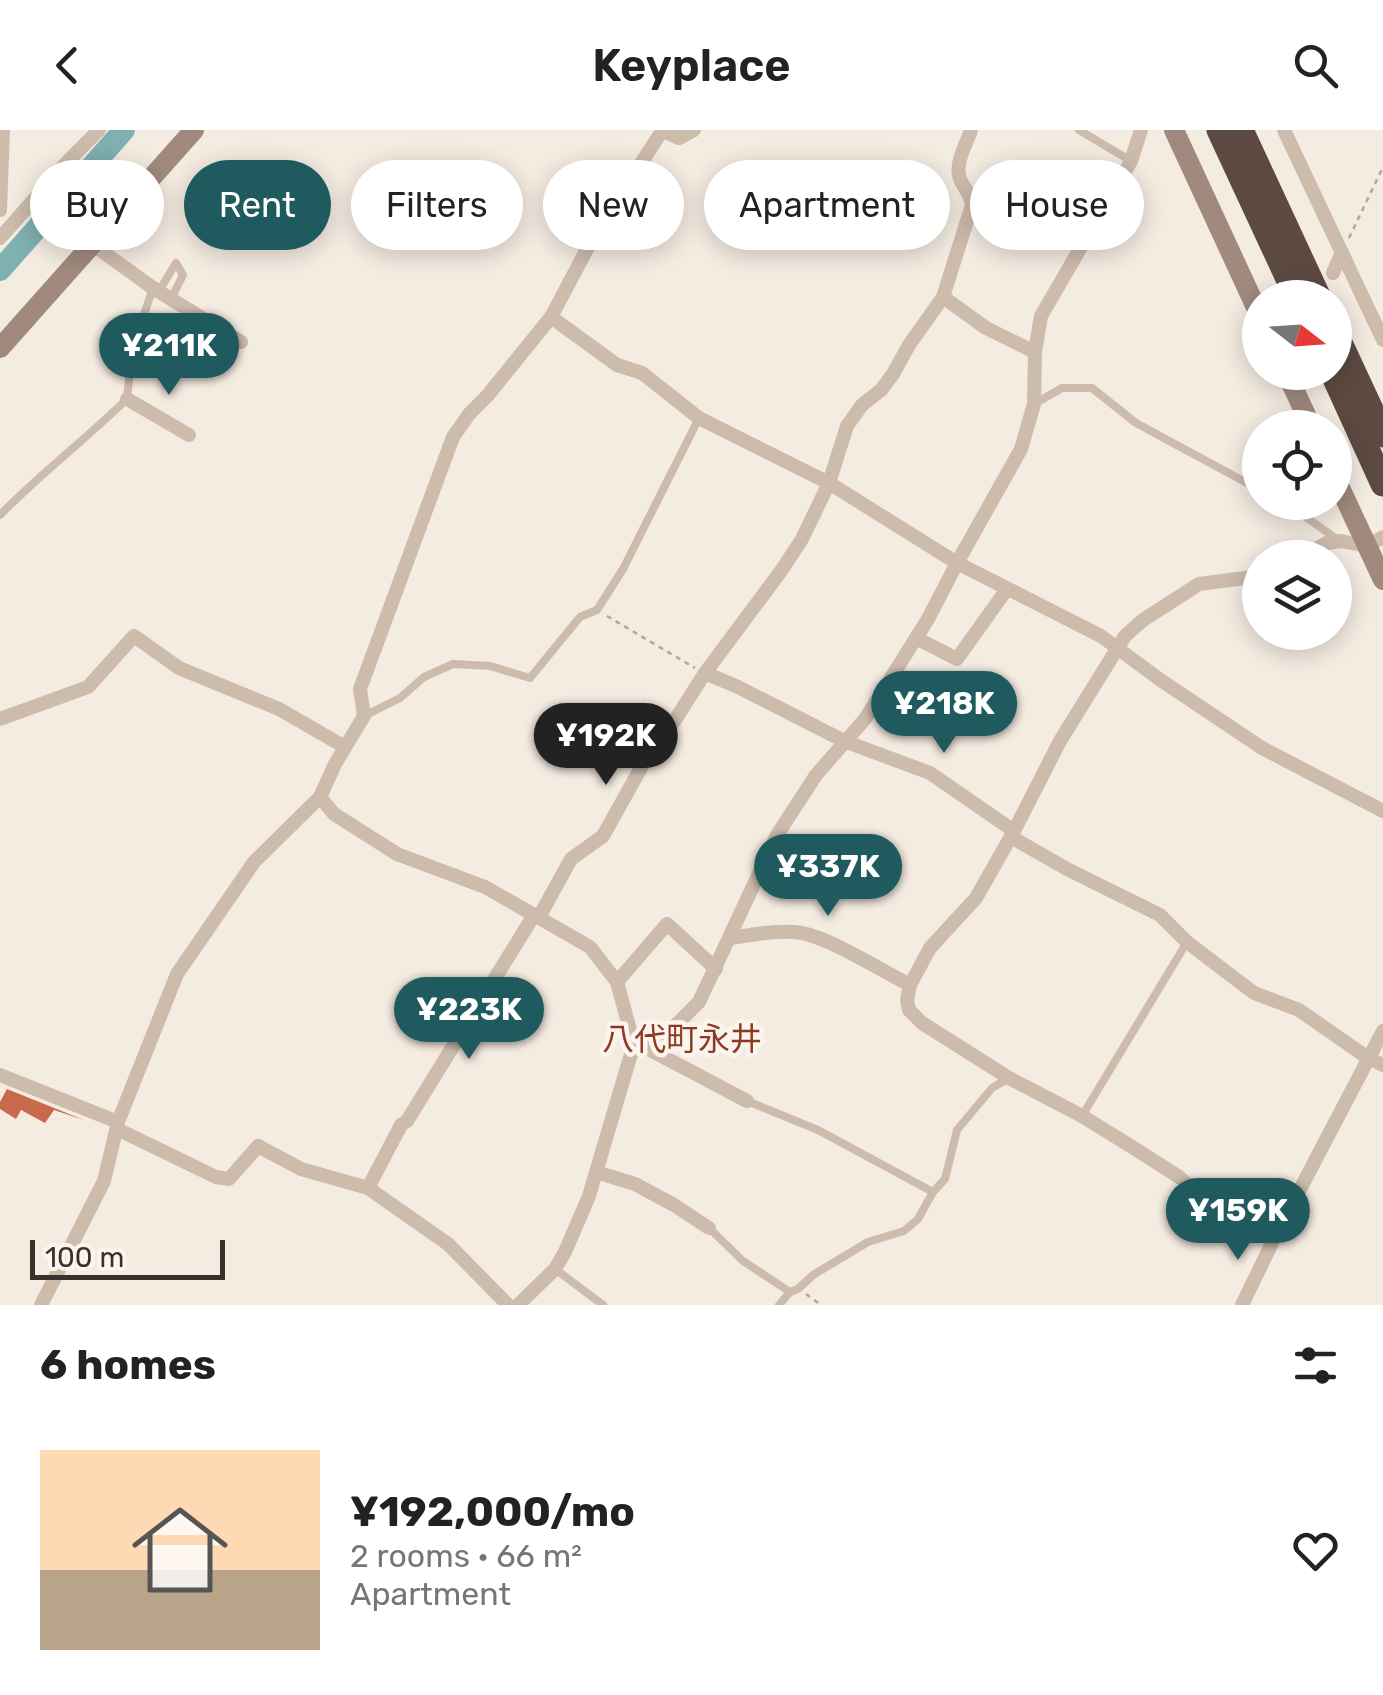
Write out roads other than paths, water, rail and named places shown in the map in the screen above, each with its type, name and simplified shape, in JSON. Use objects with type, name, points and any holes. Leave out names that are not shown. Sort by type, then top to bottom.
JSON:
[{"type":"highway","points":[[1220,130],[1289,280]]},
{"type":"highway","points":[[1241,130],[1311,280]]},
{"type":"highway","points":[[1352,368],[1383,435]]},
{"type":"highway","points":[[1340,390],[1383,484]]},
{"type":"street","points":[[0,210],[3,130]]},
{"type":"street","points":[[0,238],[99,130]]},
{"type":"street","points":[[164,164],[194,130]]},
{"type":"street","points":[[41,1305],[104,1181],[117,1126],[177,974],[254,862],[320,797],[364,716],[360,690],[452,437],[551,317],[594,236],[661,130],[679,138],[694,130]]},
{"type":"street","points":[[368,1188],[401,1126],[571,859],[603,836],[647,757],[781,571],[829,483],[847,426],[862,405],[882,390],[943,297],[972,205],[970,194],[958,177],[958,166],[972,130]]},
{"type":"street","points":[[1130,160],[1141,130]]},
{"type":"street","points":[[1174,130],[1244,280]]},
{"type":"street","points":[[1284,130],[1383,340]]},
{"type":"street","points":[[0,348],[87,250]]},
{"type":"street","points":[[100,250],[241,342]]},
{"type":"street","points":[[518,1305],[556,1269],[565,1252],[589,1196],[630,1054],[678,1024],[699,1002],[777,835],[816,775],[865,719],[928,619],[1021,449],[1034,404],[1035,352],[1041,316],[1079,250]]},
{"type":"street","points":[[1333,273],[1342,252]]},
{"type":"street","points":[[943,297],[986,328],[1035,352]]},
{"type":"street","points":[[551,317],[617,365],[642,373],[699,418],[829,483],[957,563],[1101,636],[1262,748],[1383,811]]},
{"type":"street","points":[[128,398],[189,435]]},
{"type":"street","points":[[1352,504],[1375,541],[1383,580]]},
{"type":"street","points":[[1242,578],[1199,584],[1124,636],[1060,741],[976,898],[930,948],[910,985],[907,1000],[909,1010],[922,1023],[1008,1078],[1082,1116],[1180,1177],[1210,1203],[1274,1239]]},
{"type":"street","points":[[916,638],[957,659],[1007,589]]},
{"type":"street","points":[[0,719],[88,687],[134,636],[179,668],[279,709],[345,748]]},
{"type":"street","points":[[704,673],[844,741],[930,773],[1067,868],[1160,916],[1254,993],[1299,1010],[1376,1061]]},
{"type":"street","points":[[320,797],[334,814],[397,854],[486,887],[590,948],[617,982],[630,1030],[641,1044],[747,1101]]},
{"type":"street","points":[[617,982],[668,924],[716,969]]},
{"type":"street","points":[[730,938],[802,933],[910,985]]},
{"type":"street","points":[[1242,1305],[1274,1239],[1376,1061],[1383,1031]]},
{"type":"street","points":[[0,1075],[117,1126],[216,1177],[229,1179],[258,1146],[301,1170],[368,1188],[448,1244],[508,1305]]},
{"type":"street","points":[[596,1172],[634,1184],[709,1228]]},
{"type":"lane","points":[[1079,130],[1130,160]]},
{"type":"lane","points":[[0,516],[33,481],[86,439],[128,398],[132,350],[161,293]]},
{"type":"lane","points":[[1034,404],[1062,388],[1092,388],[1136,423],[1242,480]]},
{"type":"lane","points":[[364,716],[400,698],[424,677],[453,664],[490,666],[530,678],[580,616],[597,610],[699,418]]},
{"type":"lane","points":[[1310,520],[1340,540]]},
{"type":"lane","points":[[1082,1116],[1188,942]]},
{"type":"lane","points":[[778,1305],[813,1275],[868,1242],[904,1231],[918,1218],[944,1179],[957,1130],[992,1088],[1008,1078]]},
{"type":"lane","points":[[747,1101],[818,1130],[933,1192]]},
{"type":"lane","points":[[709,1228],[744,1262],[794,1290]]},
{"type":"lane","points":[[556,1269],[603,1305]]},
{"type":"waterway","points":[[0,270],[124,130]]},
{"type":"district","name":"八代町永井","points":[[682,1039]]}]
